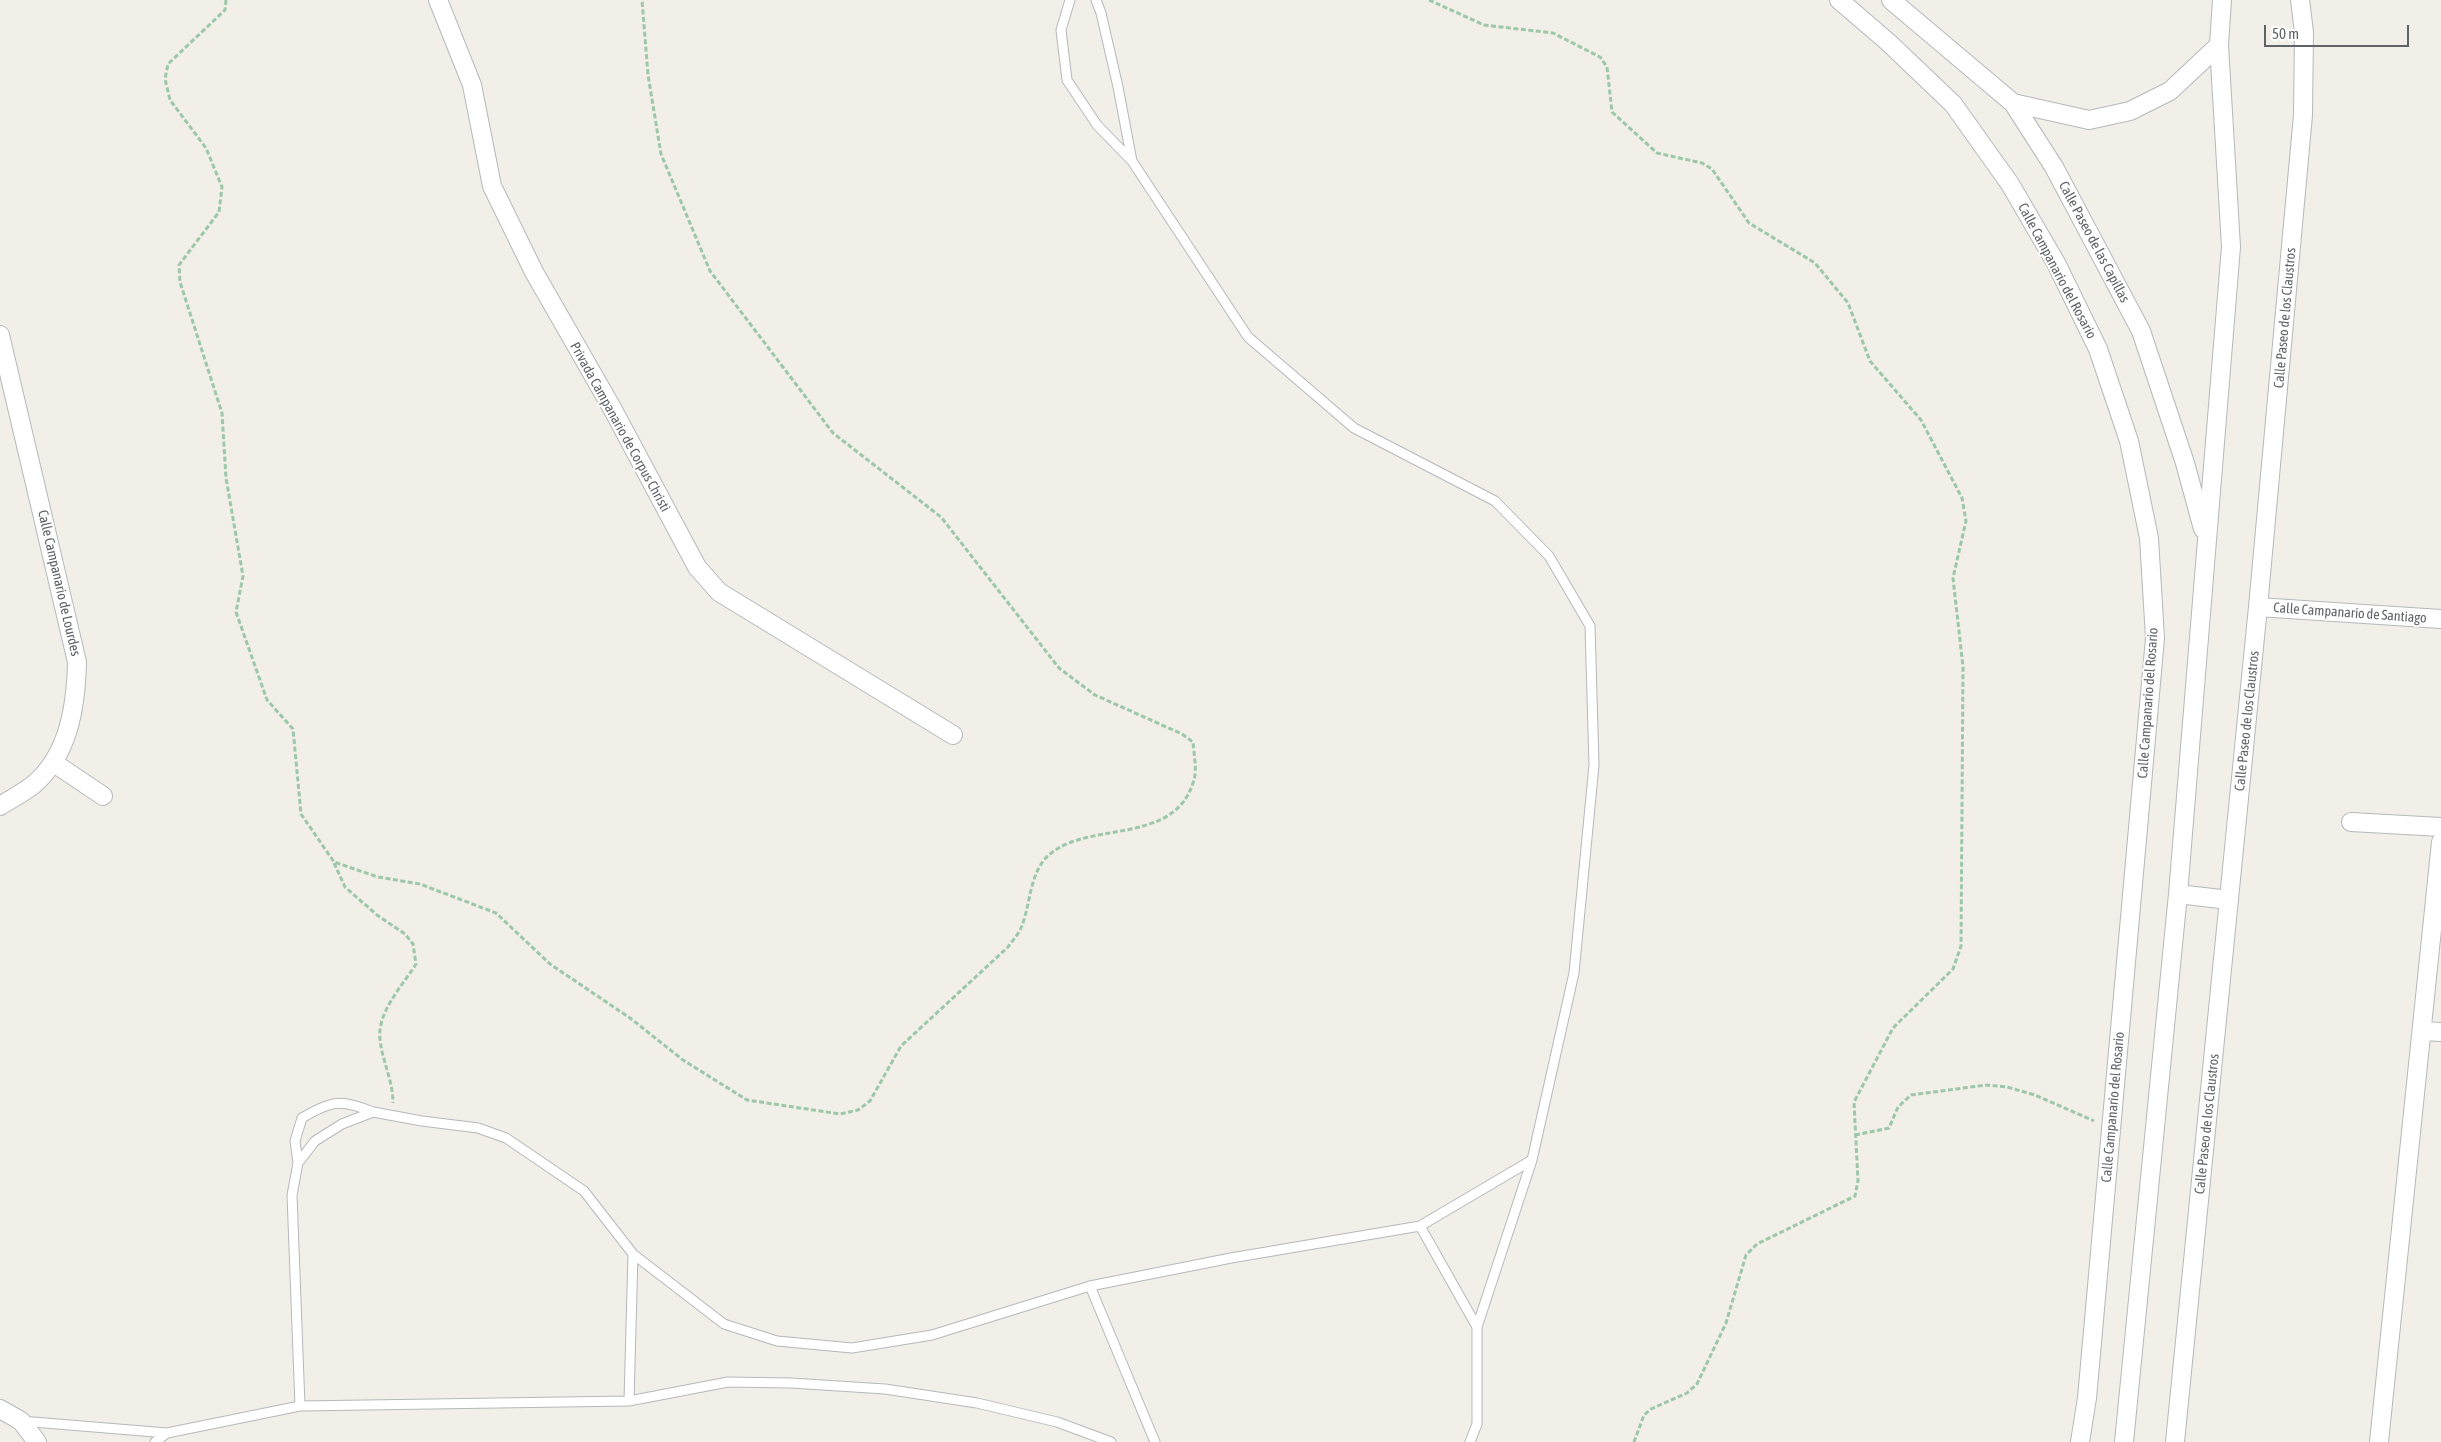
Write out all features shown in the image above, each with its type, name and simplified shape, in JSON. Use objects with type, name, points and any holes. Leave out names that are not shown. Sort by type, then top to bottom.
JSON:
[{"type":"street","name":"Privada Campanario de Corpus Christi","points":[[438,0],[472,84],[492,186],[534,272],[612,408],[697,567],[719,592],[953,735]]},
{"type":"street","name":"Calle Campanario del Rosario","points":[[1839,0],[1888,42],[1953,104],[2010,184],[2056,263],[2098,349],[2129,441],[2148,538],[2155,638],[2087,1398],[2080,1442]]},
{"type":"street","name":"Calle Paseo de las Capillas","points":[[1891,0],[2014,103],[2054,167],[2141,330],[2185,463],[2206,542]]},
{"type":"street","points":[[2124,1442],[2178,894],[2231,248],[2219,45],[2222,0]]},
{"type":"street","name":"Calle Paseo de los Claustros","points":[[2175,1442],[2258,607],[2303,115],[2304,32],[2300,0]]},
{"type":"street","points":[[2014,103],[2089,120],[2130,111],[2170,91],[2219,45]]},
{"type":"street","name":"Calle Campanario de Lourdes","points":[[0,335],[77,662],[76,691],[71,722],[54,762],[33,785],[0,806]]},
{"type":"street","name":"Calle Campanario de Santiago","points":[[2258,607],[2441,619]]},
{"type":"street","points":[[54,762],[104,796]]},
{"type":"street","points":[[2351,822],[2441,827]]},
{"type":"street","points":[[2379,1442],[2441,842]]},
{"type":"street","points":[[2178,894],[2229,900]]},
{"type":"street","points":[[2422,1031],[2441,1032]]},
{"type":"street","points":[[0,1409],[21,1421],[37,1442]]},
{"type":"lane","points":[[1070,0],[1061,30],[1067,80],[1097,125],[1132,161],[1248,337],[1354,428],[1495,501],[1549,556],[1590,626],[1594,765],[1574,973],[1532,1160],[1477,1327],[1478,1424],[1470,1442]]},
{"type":"lane","points":[[1096,0],[1101,12],[1118,87],[1132,161]]},
{"type":"lane","points":[[300,1406],[292,1195],[298,1162],[295,1141],[302,1118],[325,1104],[352,1103],[373,1112],[478,1128],[506,1138],[584,1191],[633,1254],[724,1324],[777,1341],[852,1348],[932,1335],[1090,1286],[1231,1258],[1420,1226],[1532,1160]]},
{"type":"lane","points":[[298,1162],[315,1141],[342,1124],[373,1112]]},
{"type":"lane","points":[[1420,1226],[1477,1327]]},
{"type":"lane","points":[[629,1401],[633,1254]]},
{"type":"lane","points":[[1090,1286],[1155,1442]]},
{"type":"lane","points":[[21,1421],[167,1433],[300,1406],[629,1401],[728,1382],[791,1382],[885,1389],[977,1403],[1057,1422],[1111,1442]]},
{"type":"lane","points":[[155,1442],[167,1433]]},
{"type":"path","points":[[226,0],[225,10],[168,64],[165,79],[170,100],[206,148],[222,186],[219,212],[179,266],[180,282],[222,413],[226,478],[243,576],[236,612],[267,700],[294,729],[301,814],[334,862],[345,887],[377,915],[405,934],[413,944],[416,964],[384,1014],[379,1038],[391,1078],[394,1116]]},
{"type":"path","points":[[334,862],[378,877],[420,884],[496,913],[550,964],[630,1018],[683,1060],[747,1100],[840,1114],[858,1110],[870,1101],[901,1046],[1008,947],[1021,929],[1036,876],[1044,860],[1066,844],[1162,821],[1185,799],[1194,779],[1193,742],[1182,734],[1095,695],[1059,668],[941,517],[833,433],[710,271],[661,154],[648,75],[642,0]]},
{"type":"path","points":[[1429,0],[1484,25],[1553,33],[1600,57],[1607,67],[1612,112],[1657,153],[1702,163],[1712,169],[1749,223],[1815,263],[1848,303],[1870,361],[1920,420],[1962,498],[1966,521],[1953,578],[1963,667],[1961,946],[1953,969],[1893,1028],[1854,1102],[1858,1181],[1855,1196],[1757,1244],[1746,1255],[1726,1323],[1697,1384],[1688,1393],[1651,1408],[1644,1415],[1634,1442]]},
{"type":"path","points":[[1855,1135],[1889,1128],[1898,1107],[1911,1095],[1986,1085],[2035,1095],[2111,1128]]}]
